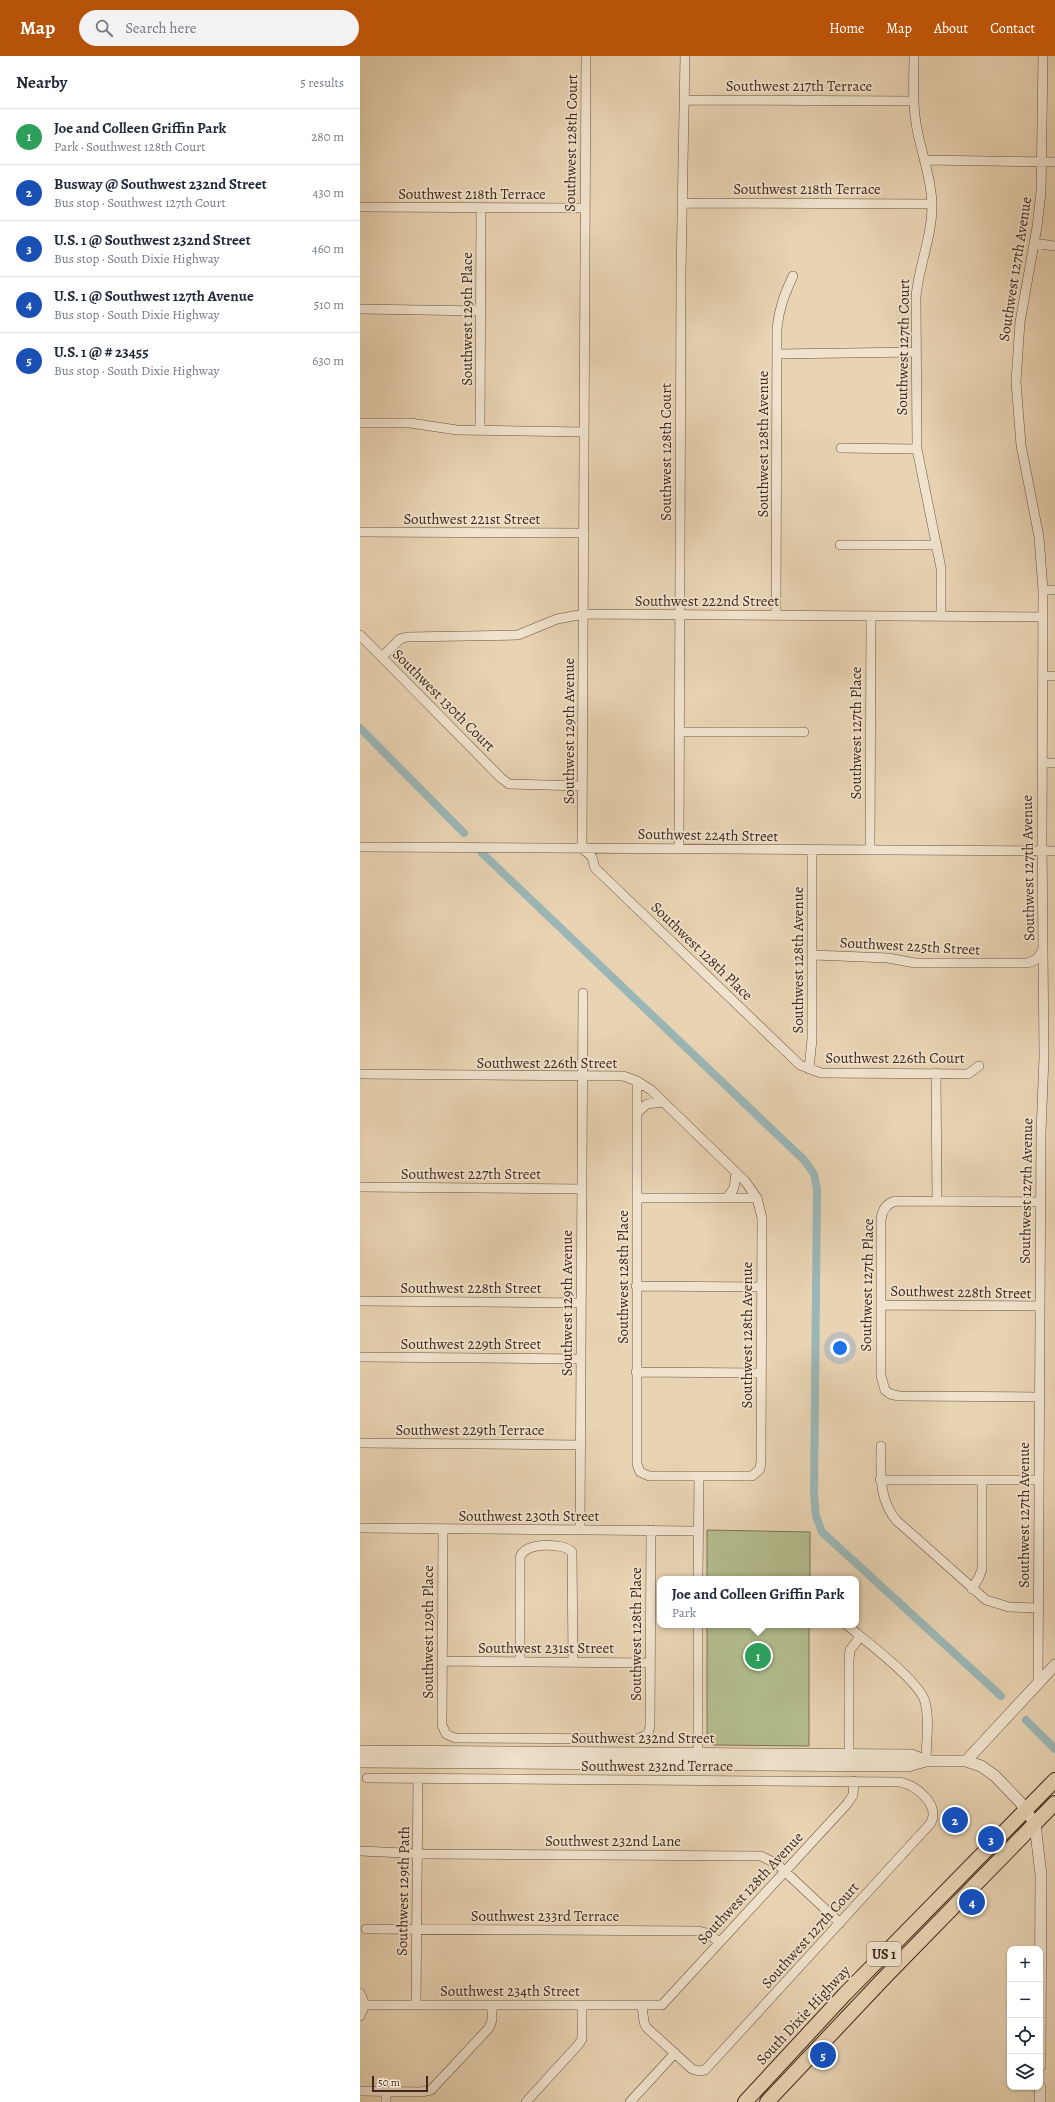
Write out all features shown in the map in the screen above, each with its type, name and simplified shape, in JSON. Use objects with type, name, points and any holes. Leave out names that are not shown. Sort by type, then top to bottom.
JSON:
[{"type":"highway","name":"South Dixie Highway","points":[[745,2102],[889,1949],[1055,1780]]},
{"type":"highway","points":[[1035,1824],[1035,1814],[1038,1809],[1055,1792]]},
{"type":"highway","name":"US 1","points":[[767,2102],[886,1976],[1055,1803]]},
{"type":"highway","points":[[886,1976],[889,1963],[1016,1834],[1028,1818],[1026,1809]]},
{"type":"highway","points":[[754,2102],[764,2081]]},
{"type":"street","name":"Southwest 128th Court","points":[[584,614],[586,56]]},
{"type":"street","name":"Southwest 128th Court","points":[[679,848],[684,56]]},
{"type":"street","name":"Southwest 127th Court","points":[[914,56],[914,101],[916,122],[926,160],[932,204],[931,225],[918,274],[916,352],[917,449],[937,545],[941,576],[941,616]]},
{"type":"street","name":"Southwest 127th Avenue","points":[[1038,1684],[1041,1133],[1044,1085],[1044,944],[1042,851],[1043,590],[1039,537],[1024,463],[1017,398],[1020,322],[1042,192],[1041,161],[1043,56]]},
{"type":"street","name":"Southwest 217th Terrace","points":[[684,100],[914,101]]},
{"type":"street","points":[[926,160],[1055,162]]},
{"type":"street","name":"Southwest 218th Terrace","points":[[682,203],[932,204]]},
{"type":"street","name":"Southwest 218th Terrace","points":[[360,207],[585,208]]},
{"type":"street","name":"Southwest 129th Place","points":[[480,430],[481,208]]},
{"type":"street","points":[[1034,242],[1055,246]]},
{"type":"street","name":"Southwest 128th Avenue","points":[[776,616],[777,328],[779,310],[793,276]]},
{"type":"street","points":[[360,310],[481,311]]},
{"type":"street","points":[[777,354],[916,352]]},
{"type":"street","points":[[360,423],[410,423],[457,430],[584,432]]},
{"type":"street","points":[[841,448],[917,449]]},
{"type":"street","name":"Southwest 221st Street","points":[[360,532],[584,533]]},
{"type":"street","points":[[840,544],[937,545]]},
{"type":"street","points":[[1043,590],[1055,590]]},
{"type":"street","name":"Southwest 222nd Street","points":[[382,657],[400,639],[407,637],[518,635],[557,619],[584,614],[680,616],[1043,617]]},
{"type":"street","name":"Southwest 129th Avenue","points":[[582,848],[584,614]]},
{"type":"street","name":"Southwest 127th Place","points":[[870,850],[871,616]]},
{"type":"street","name":"Southwest 130th Court","points":[[360,635],[501,778],[509,784],[582,786]]},
{"type":"street","points":[[1043,676],[1055,676]]},
{"type":"street","points":[[679,732],[804,732]]},
{"type":"street","points":[[1042,763],[1055,763]]},
{"type":"street","name":"Southwest 224th Street","points":[[360,847],[1055,851]]},
{"type":"street","name":"Southwest 128th Place","points":[[582,848],[592,857],[595,868],[800,1065],[809,1069]]},
{"type":"street","name":"Southwest 128th Avenue","points":[[809,1069],[812,1039],[812,850]]},
{"type":"street","name":"Southwest 225th Street","points":[[813,954],[888,958],[915,963],[1027,963],[1034,961],[1041,955],[1044,944]]},
{"type":"street","name":"Southwest 129th Avenue","points":[[580,1530],[582,1189],[581,1088],[584,1077],[583,993]]},
{"type":"street","name":"Southwest 226th Court","points":[[809,1069],[821,1073],[968,1074],[979,1066]]},
{"type":"street","name":"Southwest 226th Street","points":[[360,1074],[584,1077],[615,1075],[637,1081],[663,1102],[736,1173],[751,1188],[757,1198]]},
{"type":"street","points":[[936,1074],[937,1201],[1041,1202]]},
{"type":"street","name":"Southwest 128th Place","points":[[637,1081],[636,1459],[640,1472],[649,1476],[699,1476]]},
{"type":"street","points":[[638,1112],[647,1104],[663,1102]]},
{"type":"street","points":[[726,1198],[734,1188],[736,1173]]},
{"type":"street","name":"Southwest 227th Street","points":[[360,1187],[582,1189]]},
{"type":"street","points":[[637,1198],[757,1198]]},
{"type":"street","name":"Southwest 128th Avenue","points":[[699,1476],[748,1476],[757,1472],[761,1461],[762,1218],[757,1198]]},
{"type":"street","name":"Southwest 127th Place","points":[[937,1201],[896,1201],[889,1203],[884,1209],[881,1220],[881,1376],[883,1388],[887,1392],[899,1396],[1040,1397]]},
{"type":"street","points":[[636,1286],[761,1287]]},
{"type":"street","name":"Southwest 228th Street","points":[[360,1301],[581,1303]]},
{"type":"street","name":"Southwest 228th Street","points":[[881,1305],[1040,1306]]},
{"type":"street","name":"Southwest 229th Street","points":[[360,1357],[581,1359]]},
{"type":"street","points":[[636,1372],[761,1373]]},
{"type":"street","name":"Southwest 229th Terrace","points":[[360,1443],[580,1445]]},
{"type":"street","points":[[881,1446],[880,1480],[884,1502],[891,1514],[901,1525],[986,1600],[998,1605],[1039,1608]]},
{"type":"street","points":[[698,1576],[699,1476]]},
{"type":"street","points":[[880,1480],[1040,1480]]},
{"type":"street","points":[[972,1588],[982,1569],[982,1480]]},
{"type":"street","name":"Southwest 230th Street","points":[[360,1528],[698,1531]]},
{"type":"street","name":"Southwest 129th Place","points":[[443,1529],[442,1725],[446,1734],[452,1737],[462,1738],[637,1739],[646,1736]]},
{"type":"street","name":"Southwest 128th Place","points":[[646,1736],[650,1729],[651,1530]]},
{"type":"street","points":[[520,1662],[520,1558],[524,1550],[532,1546],[562,1546],[568,1548],[572,1552],[573,1662]]},
{"type":"street","points":[[698,1628],[698,1765]]},
{"type":"street","points":[[850,1628],[895,1666],[922,1694],[926,1707],[926,1761]]},
{"type":"street","points":[[849,1766],[849,1660],[850,1650],[860,1637]]},
{"type":"street","name":"Southwest 231st Street","points":[[442,1661],[650,1663]]},
{"type":"street","points":[[966,1761],[1055,1665]]},
{"type":"street","name":"Southwest 232nd Street","points":[[360,1751],[912,1755],[926,1761]]},
{"type":"street","name":"Southwest 232nd Street","points":[[360,1762],[908,1766],[926,1761],[966,1761],[988,1770],[1026,1809]]},
{"type":"street","name":"Southwest 232nd Terrace","points":[[367,1778],[854,1781],[906,1783],[927,1800],[934,1812]]},
{"type":"street","name":"Southwest 129th Path","points":[[416,2004],[418,1778]]},
{"type":"street","name":"Southwest 128th Avenue","points":[[656,2006],[662,2005],[672,1996],[850,1801],[854,1792],[854,1781]]},
{"type":"street","points":[[1026,1809],[1035,1824],[1041,1875],[1040,2054]]},
{"type":"street","name":"Southwest 127th Court","points":[[675,2053],[692,2069],[699,2072],[710,2065],[930,1824],[934,1812]]},
{"type":"street","name":"Southwest 232nd Lane","points":[[360,1851],[417,1854],[757,1856],[768,1858],[785,1871],[840,1923]]},
{"type":"street","name":"Southwest 233rd Terrace","points":[[366,1929],[699,1931],[710,1934],[719,1943]]},
{"type":"street","points":[[360,1993],[365,2005],[360,2016]]},
{"type":"street","name":"Southwest 234th Street","points":[[365,2005],[656,2006]]},
{"type":"street","points":[[360,2091],[424,2092],[433,2088],[489,2028],[492,2020],[492,2005]]},
{"type":"street","points":[[526,2102],[582,2039],[582,2005]]},
{"type":"street","points":[[630,2102],[675,2053],[646,2027],[642,2006]]},
{"type":"street","points":[[1040,2090],[1040,2102]]},
{"type":"street","points":[[386,2092],[386,2102]]},
{"type":"green space","points":[[707,1530],[810,1532],[810,1576],[707,1576]]},
{"type":"green space","points":[[707,1628],[809,1628],[809,1746],[713,1745],[707,1738]]},
{"type":"waterway","points":[[360,728],[464,833]]},
{"type":"waterway","points":[[482,853],[804,1160],[814,1174],[817,1189],[814,1494],[816,1516],[822,1532],[1001,1696]]},
{"type":"waterway","points":[[1026,1720],[1055,1749]]},
{"type":"place","name":"Joe and Colleen Griffin Park","points":[[758,1656]]},
{"type":"place","name":"Busway @ Southwest 232nd Street","points":[[955,1820]]},
{"type":"place","name":"U.S. 1 @ Southwest 232nd Street","points":[[991,1839]]},
{"type":"place","name":"U.S. 1 @ Southwest 127th Avenue","points":[[972,1902]]},
{"type":"place","name":"U.S. 1 @ # 23455","points":[[823,2055]]}]
